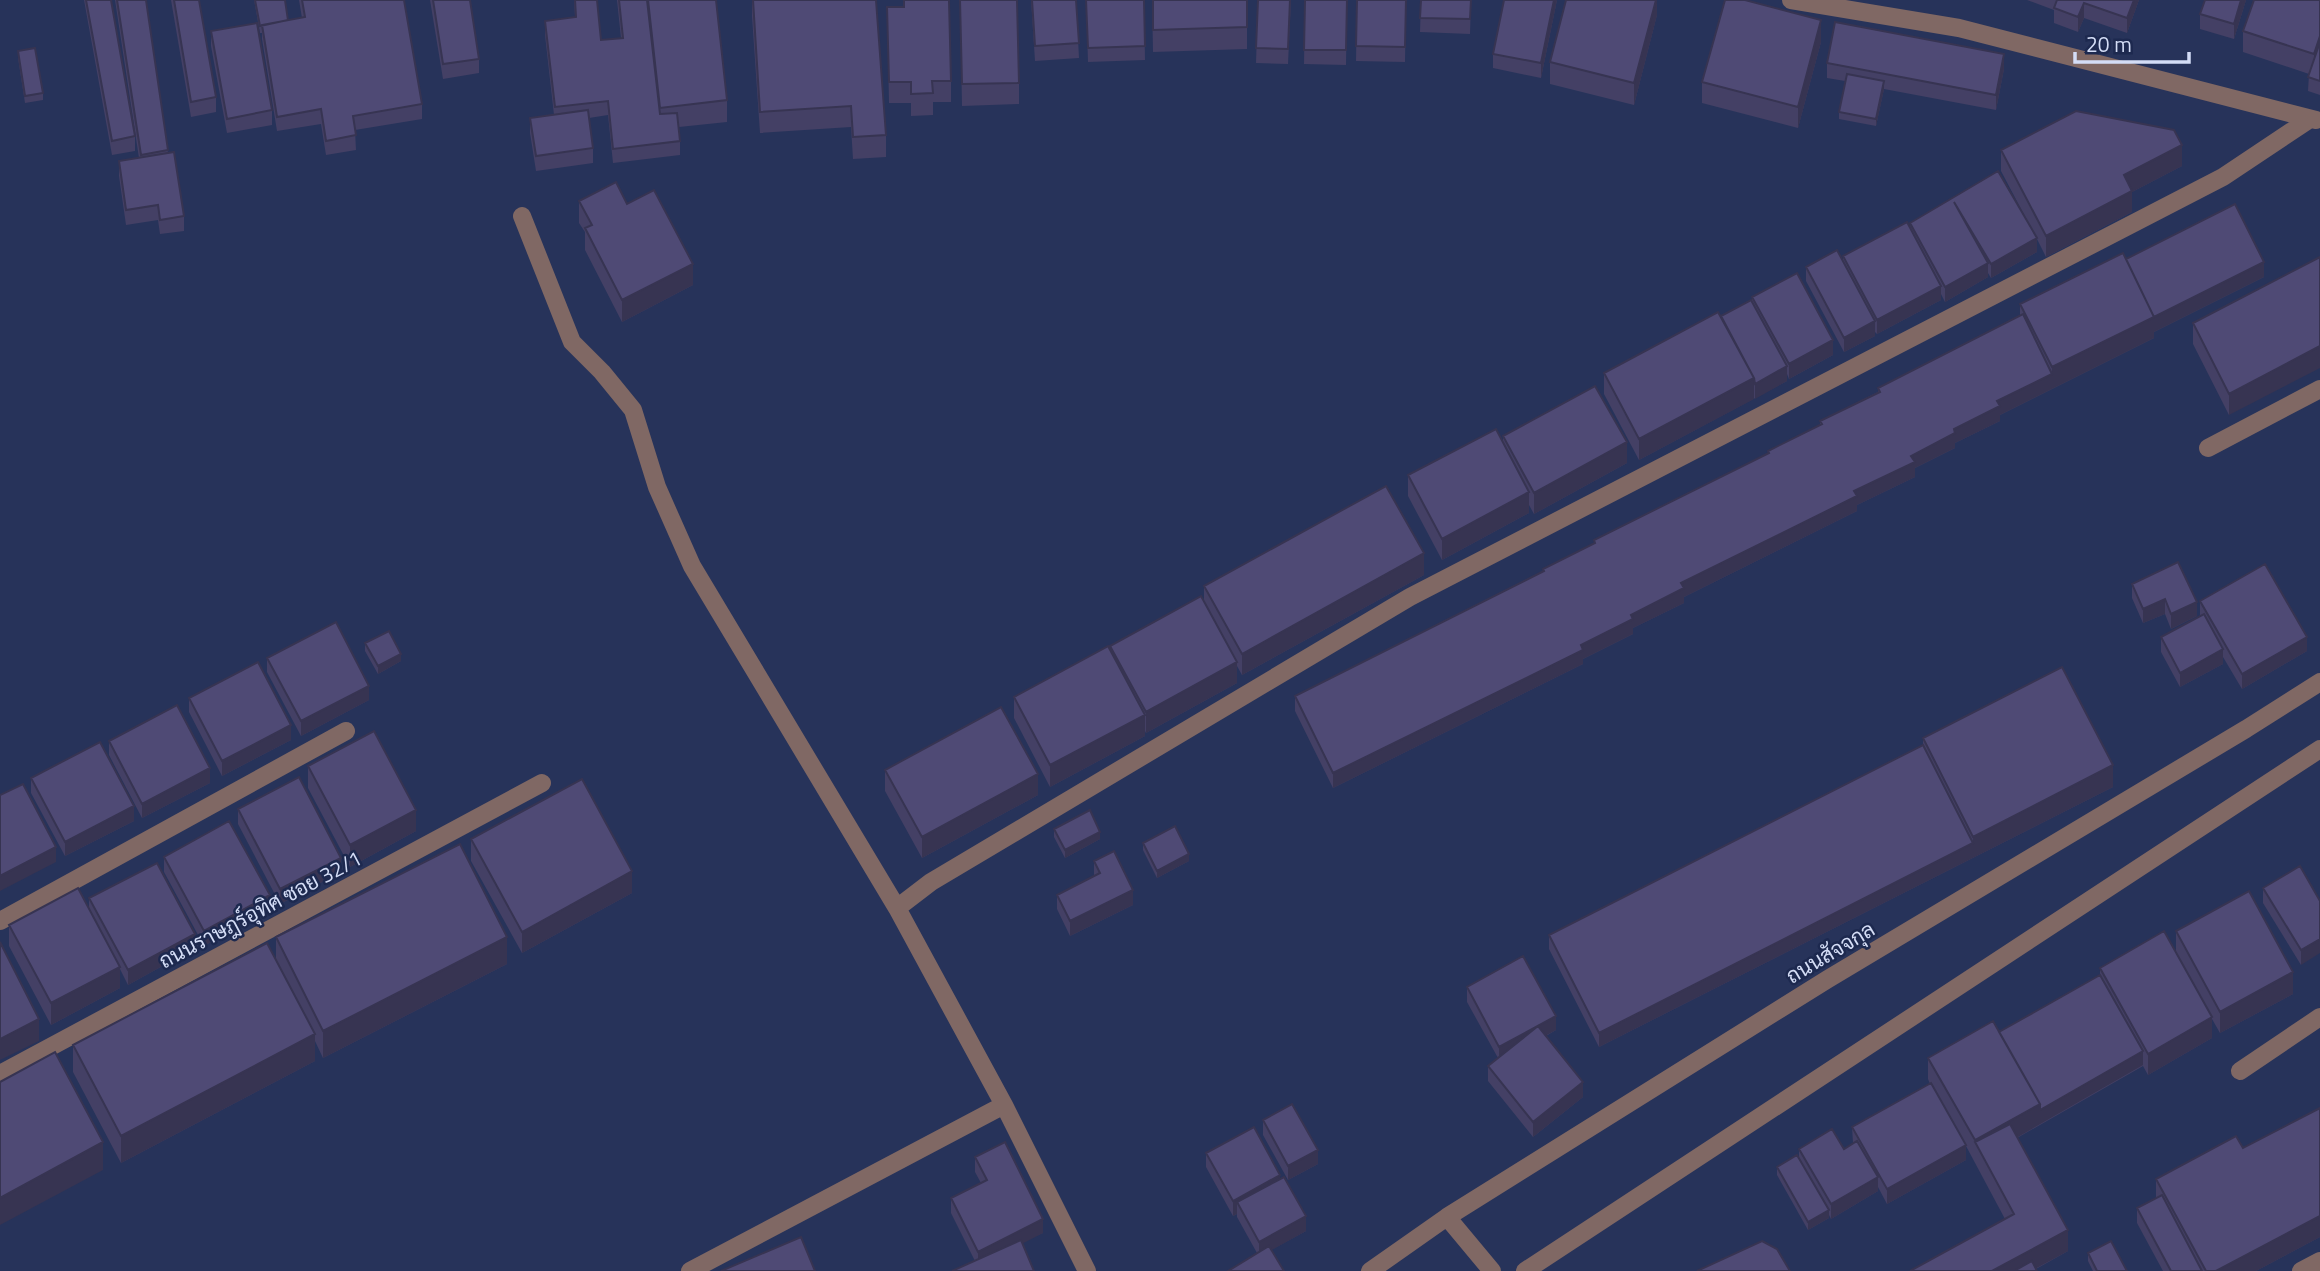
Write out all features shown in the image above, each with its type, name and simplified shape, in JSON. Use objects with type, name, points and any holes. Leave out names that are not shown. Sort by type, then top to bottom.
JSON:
[{"type":"street","points":[[1791,0],[1959,28],[2315,120]]},
{"type":"street","points":[[898,908],[931,882],[1410,597],[2223,177],[2315,120]]},
{"type":"street","points":[[522,216],[572,342],[602,372],[633,410],[657,487],[692,566],[898,908],[1004,1105],[1087,1271]]},
{"type":"street","points":[[2208,448],[2320,389]]},
{"type":"street","name":"ถนนสัจจกุล","points":[[1370,1271],[1447,1217],[1828,979],[2320,682]]},
{"type":"street","points":[[0,921],[346,731]]},
{"type":"street","points":[[1525,1271],[2320,749]]},
{"type":"street","name":"ถนนราษฎร์อุทิศ ซอย 32/1","points":[[0,1074],[542,783]]},
{"type":"street","points":[[2239,1071],[2320,1017]]},
{"type":"street","points":[[690,1271],[1004,1105]]},
{"type":"street","points":[[1447,1217],[1492,1271]]},
{"type":"street","points":[[2301,1271],[2320,1261]]},
{"type":"building","points":[[86,0],[111,0],[135,136],[112,141]]},
{"type":"building","points":[[117,0],[146,0],[168,150],[141,155]]},
{"type":"building","points":[[174,0],[199,0],[216,97],[191,102]]},
{"type":"building","points":[[255,0],[285,0],[288,20],[260,26]]},
{"type":"building","points":[[302,0],[404,0],[422,104],[353,116],[356,135],[326,141],[321,109],[277,117],[262,25],[305,17]]},
{"type":"building","points":[[433,0],[470,0],[479,59],[443,64]]},
{"type":"building","points":[[575,0],[597,0],[601,40],[623,38],[619,0],[647,0],[660,114],[677,113],[680,141],[613,149],[608,101],[555,107],[545,21],[576,17]]},
{"type":"building","points":[[648,0],[716,0],[727,100],[660,108]]},
{"type":"building","points":[[753,0],[876,0],[886,135],[853,137],[851,106],[760,112]]},
{"type":"building","points":[[904,0],[949,0],[951,81],[932,81],[933,93],[911,94],[911,82],[889,82],[887,7],[904,7]]},
{"type":"building","points":[[960,0],[1017,0],[1019,83],[962,84]]},
{"type":"building","points":[[1032,0],[1076,0],[1079,43],[1035,46]]},
{"type":"building","points":[[1086,0],[1144,0],[1145,46],[1088,48]]},
{"type":"building","points":[[1153,0],[1247,0],[1247,27],[1153,30]]},
{"type":"building","points":[[1258,0],[1290,0],[1288,49],[1256,48]]},
{"type":"building","points":[[1305,0],[1347,0],[1346,50],[1304,50]]},
{"type":"building","points":[[1357,0],[1406,0],[1405,47],[1356,46]]},
{"type":"building","points":[[1421,0],[1471,0],[1470,19],[1420,18]]},
{"type":"building","points":[[1504,0],[1554,0],[1541,63],[1493,54]]},
{"type":"building","points":[[1566,0],[1656,0],[1634,83],[1550,62]]},
{"type":"building","points":[[1725,0],[1745,0],[1821,20],[1798,107],[1702,82]]},
{"type":"building","points":[[2057,0],[2134,0],[2127,18],[2084,3],[2078,17],[2054,8]]},
{"type":"building","points":[[2205,0],[2241,0],[2234,24],[2200,14]]},
{"type":"building","points":[[2254,0],[2320,0],[2320,36],[2314,54],[2243,31]]},
{"type":"building","points":[[1835,22],[2004,54],[1996,95],[1827,63]]},
{"type":"building","points":[[257,23],[272,110],[227,119],[211,31]]},
{"type":"building","points":[[2320,42],[2320,81],[2308,77]]},
{"type":"building","points":[[35,48],[43,93],[25,96],[18,51]]},
{"type":"building","points":[[1847,74],[1884,81],[1876,119],[1839,112]]},
{"type":"building","points":[[588,110],[593,148],[536,156],[530,118]]},
{"type":"building","points":[[2076,111],[2174,130],[2182,145],[2124,175],[2132,191],[2046,236],[2001,150]]},
{"type":"building","points":[[174,152],[184,216],[160,220],[158,205],[126,210],[119,161]]},
{"type":"building","points":[[1998,171],[2037,238],[1991,264],[1954,202],[1988,263],[1945,287],[1910,223]]},
{"type":"building","points":[[616,182],[627,204],[654,190],[693,264],[622,300],[585,228],[592,225],[579,201]]},
{"type":"building","points":[[2235,204],[2264,262],[2154,317],[2126,259]]},
{"type":"building","points":[[1907,222],[1941,286],[1877,320],[1843,256]]},
{"type":"building","points":[[1837,250],[1875,321],[1844,338],[1806,267]]},
{"type":"building","points":[[2123,253],[2154,317],[2052,367],[2020,304]]},
{"type":"building","points":[[2320,257],[2320,346],[2229,394],[2193,323]]},
{"type":"building","points":[[1797,273],[1833,340],[1789,364],[1752,297]]},
{"type":"building","points":[[1751,300],[1787,366],[1755,384],[1721,316]]},
{"type":"building","points":[[1718,312],[1754,378],[1639,439],[1604,373]]},
{"type":"building","points":[[2023,314],[2052,374],[1997,401],[2000,406],[1954,429],[1955,433],[1911,456],[1915,462],[1854,491],[1857,496],[1681,583],[1684,588],[1631,615],[1633,619],[1581,645],[1583,650],[1333,773],[1295,696],[1544,571],[1543,569],[1595,543],[1594,540],[1769,453],[1768,451],[1822,424],[1820,421],[1880,392],[1878,388]]},
{"type":"building","points":[[1595,386],[1627,442],[1534,493],[1503,436]]},
{"type":"building","points":[[1496,429],[1529,492],[1442,539],[1408,475]]},
{"type":"building","points":[[1386,486],[1424,553],[1242,654],[1204,586]]},
{"type":"building","points":[[2178,562],[2197,602],[2171,614],[2165,599],[2143,609],[2132,584]]},
{"type":"building","points":[[2265,564],[2307,637],[2242,674],[2200,601]]},
{"type":"building","points":[[1201,596],[1237,662],[1146,712],[1110,646]]},
{"type":"building","points":[[2204,614],[2223,649],[2180,673],[2161,637]]},
{"type":"building","points":[[336,622],[369,686],[301,721],[267,658]]},
{"type":"building","points":[[389,631],[401,654],[378,666],[365,643]]},
{"type":"building","points":[[1108,646],[1145,715],[1050,765],[1014,697]]},
{"type":"building","points":[[258,662],[291,725],[222,761],[189,698]]},
{"type":"building","points":[[2062,667],[2113,765],[1973,837],[1923,738]]},
{"type":"building","points":[[177,705],[210,768],[142,804],[109,741]]},
{"type":"building","points":[[1001,707],[1038,774],[922,837],[885,770]]},
{"type":"building","points":[[374,731],[416,810],[350,845],[308,766]]},
{"type":"building","points":[[100,742],[134,806],[65,842],[31,778]]},
{"type":"building","points":[[1923,745],[1973,843],[1599,1033],[1549,935]]},
{"type":"building","points":[[299,777],[341,858],[280,889],[238,809]]},
{"type":"building","points":[[582,779],[632,871],[522,932],[471,839]]},
{"type":"building","points":[[23,784],[56,847],[0,876],[0,795]]},
{"type":"building","points":[[1090,810],[1100,832],[1065,850],[1054,829]]},
{"type":"building","points":[[229,821],[270,895],[204,931],[164,857]]},
{"type":"building","points":[[1175,826],[1189,854],[1157,871],[1143,843]]},
{"type":"building","points":[[460,844],[507,937],[323,1031],[276,937]]},
{"type":"building","points":[[1114,851],[1133,890],[1070,921],[1057,895],[1100,873],[1094,861]]},
{"type":"building","points":[[157,863],[195,934],[128,970],[89,898]]},
{"type":"building","points":[[2300,866],[2320,901],[2320,939],[2301,950],[2263,888]]},
{"type":"building","points":[[78,888],[120,967],[51,1003],[9,925]]},
{"type":"building","points":[[2249,891],[2293,972],[2220,1012],[2176,931]]},
{"type":"building","points":[[2164,931],[2212,1017],[2148,1054],[2100,968]]},
{"type":"building","points":[[0,942],[39,1019],[0,1039]]},
{"type":"building","points":[[267,943],[315,1034],[121,1136],[73,1045]]},
{"type":"building","points":[[1523,956],[1556,1016],[1499,1047],[1467,987]]},
{"type":"building","points":[[2100,975],[2143,1051],[2040,1110],[2040,1104],[1999,1032]]},
{"type":"building","points":[[1993,1021],[2040,1104],[1975,1140],[1928,1058]]},
{"type":"building","points":[[1538,1026],[1583,1082],[1533,1122],[1488,1066]]},
{"type":"building","points":[[55,1052],[103,1142],[0,1198],[0,1082]]},
{"type":"building","points":[[1931,1083],[1966,1145],[1887,1189],[1852,1127]]},
{"type":"building","points":[[1292,1104],[1318,1150],[1288,1166],[1263,1120]]},
{"type":"building","points":[[2320,1108],[2320,1216],[2216,1271],[2206,1271],[2156,1179],[2236,1136],[2243,1148]]},
{"type":"building","points":[[2010,1124],[2068,1230],[1992,1271],[1910,1271],[2014,1214],[1975,1142]]},
{"type":"building","points":[[1254,1127],[1280,1175],[1233,1201],[1206,1153]]},
{"type":"building","points":[[1832,1129],[1844,1149],[1857,1141],[1878,1177],[1831,1204],[1799,1149]]},
{"type":"building","points":[[1005,1142],[1043,1219],[978,1252],[951,1198],[987,1180],[975,1157]]},
{"type":"building","points":[[1797,1155],[1829,1210],[1808,1222],[1777,1167]]},
{"type":"building","points":[[1284,1177],[1306,1216],[1259,1242],[1237,1202]]},
{"type":"building","points":[[2162,1195],[2202,1271],[2171,1271],[2137,1208]]},
{"type":"building","points":[[801,1237],[815,1271],[721,1271]]},
{"type":"building","points":[[1021,1240],[1034,1271],[952,1271]]},
{"type":"building","points":[[1762,1241],[1777,1249],[1790,1271],[1697,1271]]},
{"type":"building","points":[[2111,1241],[2127,1271],[2097,1271],[2088,1253]]},
{"type":"building","points":[[1269,1246],[1284,1271],[1228,1271]]},
{"type":"building","points":[[2032,1261],[2037,1271],[2016,1271],[2016,1270]]}]
